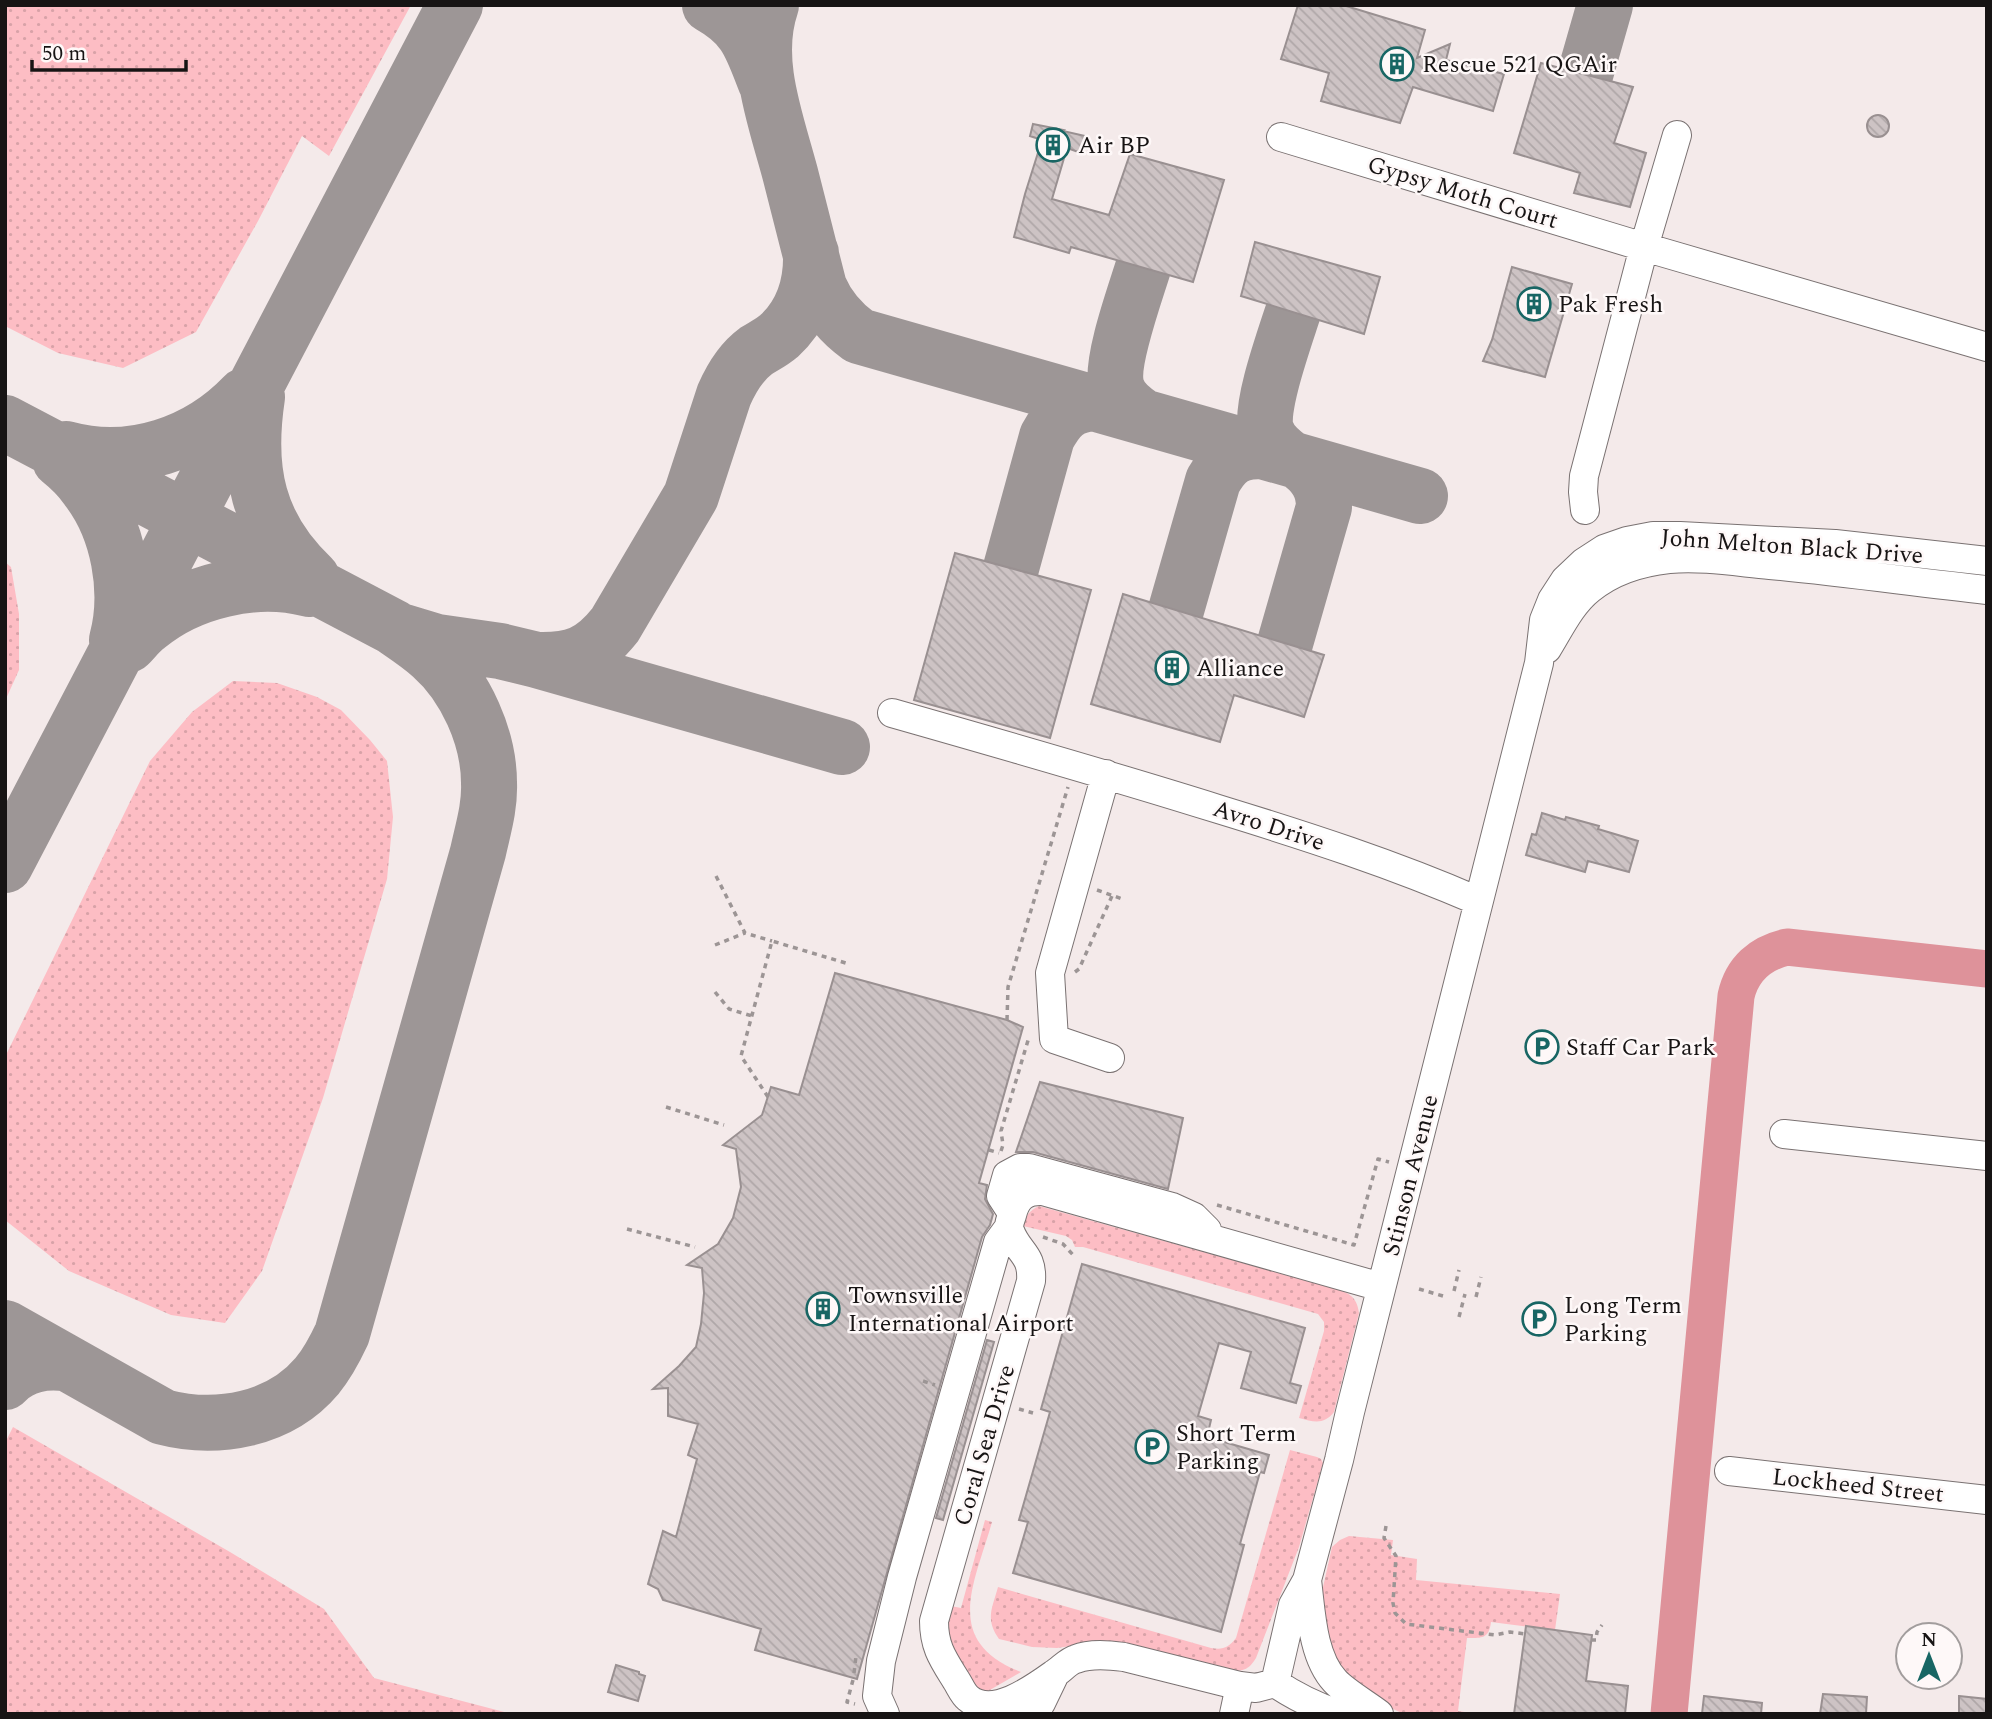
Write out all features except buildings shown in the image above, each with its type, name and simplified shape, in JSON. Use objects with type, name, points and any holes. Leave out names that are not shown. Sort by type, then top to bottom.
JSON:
[{"type":"street","points":[[1585,510],[1584,475],[1644,247],[1677,135]]},
{"type":"street","name":"Gypsy Moth Court","points":[[1281,137],[1987,347]]},
{"type":"street","name":"John Melton Black Drive","points":[[1539,663],[1544,620],[1552,600],[1565,580],[1584,562],[1604,549],[1627,541],[1653,536],[1680,536],[1835,544],[1987,561]]},
{"type":"street","name":"John Melton Black Drive","points":[[1539,663],[1573,605],[1591,588],[1614,574],[1639,564],[1670,559],[1707,559],[1987,590]]},
{"type":"street","name":"Stinson Avenue","points":[[1275,1683],[1293,1605],[1307,1580],[1339,1460],[1539,663]]},
{"type":"street","name":"Avro Drive","points":[[892,713],[1062,772],[1106,774],[1383,862],[1478,901]]},
{"type":"street","points":[[1106,774],[1050,973],[1054,1039],[1110,1058]]},
{"type":"street","points":[[1784,1134],[1987,1156]]},
{"type":"street","points":[[878,1708],[881,1661],[902,1577],[999,1242],[1015,1205],[1027,1192],[1043,1191],[1381,1287]]},
{"type":"street","name":"Coral Sea Drive","points":[[1010,1220],[1015,1242],[1030,1264],[1031,1281],[934,1621],[939,1653],[967,1698],[978,1705],[1005,1704],[1075,1659],[1105,1654],[1240,1686],[1256,1688],[1275,1683]]},
{"type":"street","name":"Lockheed Street","points":[[1729,1471],[1987,1500]]},
{"type":"street","points":[[1307,1580],[1313,1629],[1324,1663],[1334,1681],[1379,1714]]},
{"type":"street","points":[[1039,1710],[1055,1674]]},
{"type":"street","points":[[1275,1683],[1297,1698],[1338,1714]]},
{"type":"street","points":[[1234,1714],[1240,1686]]},
{"type":"path","points":[[1007,1020],[1008,987],[1062,772]]},
{"type":"path","points":[[716,876],[745,933]]},
{"type":"path","points":[[715,945],[745,933],[849,964]]},
{"type":"path","points":[[768,1097],[741,1056],[772,941]]},
{"type":"path","points":[[715,992],[729,1009],[752,1016]]},
{"type":"path","points":[[666,1107],[724,1125]]},
{"type":"path","points":[[989,1150],[1001,1154]]},
{"type":"path","points":[[1210,1203],[1354,1245],[1378,1159],[1411,1168]]},
{"type":"path","points":[[627,1229],[695,1248]]},
{"type":"path","points":[[1454,1291],[1459,1270]]},
{"type":"path","points":[[1476,1297],[1481,1277]]},
{"type":"path","points":[[1419,1289],[1443,1296]]},
{"type":"path","points":[[1459,1317],[1465,1294]]},
{"type":"path","points":[[1386,1526],[1384,1538],[1396,1556],[1395,1613],[1406,1624],[1495,1635],[1510,1632],[1525,1634]]},
{"type":"path","points":[[1591,1640],[1596,1640],[1602,1625]]},
{"type":"shaded area","points":[[5,5],[411,5],[329,156],[302,136],[196,332],[123,368],[58,353],[5,326]]},
{"type":"shaded area","points":[[5,562],[11,567],[19,614],[19,670],[5,701]]},
{"type":"shaded area","points":[[233,681],[277,683],[317,697],[341,710],[387,761],[393,817],[387,879],[323,1098],[262,1271],[225,1323],[171,1315],[69,1271],[5,1220],[5,1057],[150,761],[192,712]]},
{"type":"shaded area","points":[[1039,1206],[1347,1293],[1356,1302],[1359,1313],[1334,1412],[1326,1419],[1318,1421],[1299,1418],[1324,1331],[1324,1322],[1318,1314],[1083,1247],[1075,1247],[1072,1240],[1066,1236],[1023,1226],[1028,1214]]},
{"type":"shaded area","points":[[13,1427],[324,1609],[374,1678],[512,1714],[5,1714],[5,1443]]},
{"type":"shaded area","points":[[1290,1450],[1317,1457],[1323,1463],[1299,1547],[1256,1658],[1246,1669],[1231,1671],[1132,1644],[1098,1642],[1057,1648],[1032,1647],[999,1639],[991,1620],[998,1587],[1211,1648],[1228,1646],[1236,1638]]},
{"type":"shaded area","points":[[985,1520],[992,1522],[973,1588],[970,1608],[972,1627],[980,1644],[996,1659],[1021,1672],[983,1694],[972,1686],[945,1637],[946,1605],[961,1608]]},
{"type":"shaded area","points":[[1349,1536],[1393,1540],[1391,1555],[1417,1559],[1416,1580],[1560,1594],[1555,1630],[1491,1622],[1486,1635],[1467,1638],[1458,1711],[1478,1714],[1404,1714],[1380,1703],[1336,1669],[1319,1605],[1332,1547]]},
{"type":"waterway","points":[[1669,1714],[1739,986],[1748,970],[1761,958],[1787,947],[1987,969]]},
{"type":"taxiway","points":[[5,865],[455,5]]},
{"type":"taxiway","points":[[710,5],[740,29],[751,47],[766,83]]},
{"type":"taxiway","points":[[771,5],[764,47],[768,90],[819,287],[836,314],[859,336],[1420,496]]},
{"type":"taxiway","points":[[1585,75],[1605,5]]},
{"type":"taxiway","points":[[537,660],[561,659],[581,654],[598,643],[615,625],[691,496],[724,395],[733,377],[751,355],[779,336],[800,309],[808,288],[811,253]]},
{"type":"taxiway","points":[[1143,268],[1125,327],[1115,374],[1120,395],[1143,417]]},
{"type":"taxiway","points":[[1291,459],[1270,439],[1265,420],[1274,372],[1293,312]]},
{"type":"taxiway","points":[[66,449],[115,455],[162,447],[206,427],[244,396]]},
{"type":"taxiway","points":[[257,397],[253,449],[260,495],[279,538],[312,578]]},
{"type":"taxiway","points":[[1011,568],[1047,437],[1065,413],[1077,406],[1093,403]]},
{"type":"taxiway","points":[[5,423],[393,627],[418,644],[444,668],[473,714],[485,748],[489,792],[478,852],[342,1334],[317,1376],[302,1391],[266,1412],[226,1422],[184,1421],[163,1417],[5,1328]]},
{"type":"taxiway","points":[[1176,610],[1213,481],[1233,457],[1246,452],[1263,451]]},
{"type":"taxiway","points":[[60,460],[81,481],[98,504],[114,541],[122,581],[121,621],[117,640]]},
{"type":"taxiway","points":[[1285,643],[1324,507],[1318,481],[1299,462]]},
{"type":"taxiway","points":[[128,645],[144,628],[164,614],[202,595],[245,585],[288,585],[309,589]]},
{"type":"taxiway","points":[[404,632],[437,642],[500,651],[537,660],[842,747]]},
{"type":"taxiway","points":[[5,1382],[26,1367],[52,1363],[69,1364]]},
{"type":"place","name":"Rescue 521 QGAir","points":[[1397,64]]},
{"type":"place","name":"Air BP","points":[[1053,145]]},
{"type":"place","name":"Pak Fresh","points":[[1534,304]]},
{"type":"place","name":"Alliance","points":[[1172,668]]},
{"type":"place","name":"Staff Car Park","points":[[1542,1047]]},
{"type":"place","name":"Townsville International Airport","points":[[823,1309]]},
{"type":"place","name":"Long Term Parking","points":[[1539,1319]]},
{"type":"place","name":"Short Term Parking","points":[[1152,1447]]}]
